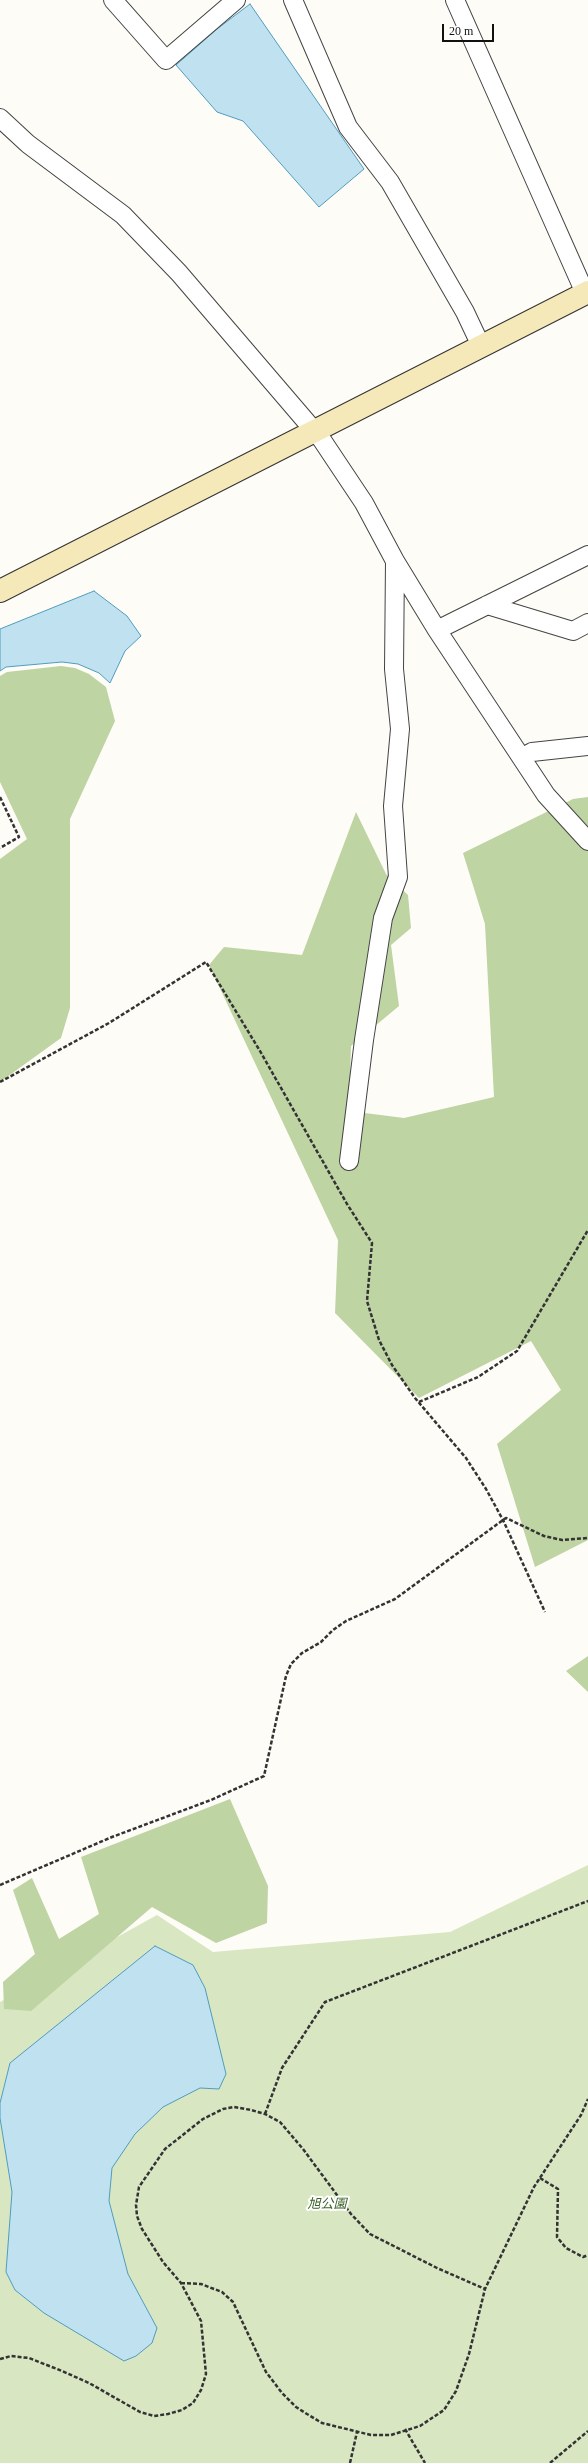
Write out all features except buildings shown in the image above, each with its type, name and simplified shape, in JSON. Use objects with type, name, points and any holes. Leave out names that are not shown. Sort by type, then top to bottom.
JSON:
[{"type":"street","points":[[113,0],[166,60],[236,0]]},
{"type":"street","points":[[293,0],[348,127],[390,182],[465,312],[481,346]]},
{"type":"street","points":[[0,591],[84,550],[313,430],[587,293],[455,0]]},
{"type":"street","points":[[0,118],[28,144],[123,216],[179,273],[313,430],[364,503],[394,562],[437,630],[523,757],[546,795],[588,841]]},
{"type":"street","points":[[437,630],[588,555]]},
{"type":"street","points":[[349,1162],[364,1040],[383,918],[398,877],[393,806],[400,729],[394,669],[394,562]]},
{"type":"street","points":[[487,605],[573,631],[588,623]]},
{"type":"street","points":[[523,757],[532,752],[588,746]]},
{"type":"path","points":[[0,797],[19,837],[0,848]]},
{"type":"path","points":[[0,1082],[109,1023],[206,962],[260,1051],[346,1204],[372,1243],[368,1282],[369,1308],[379,1340],[392,1365],[419,1402],[466,1458],[503,1520],[545,1612]]},
{"type":"path","points":[[419,1402],[478,1377],[517,1350],[588,1230]]},
{"type":"path","points":[[0,1885],[112,1837],[211,1800],[264,1776],[286,1676],[291,1664],[302,1653],[321,1642],[333,1630],[346,1621],[395,1599],[506,1518],[544,1536],[562,1540],[588,1538]]},
{"type":"path","points":[[265,2114],[282,2068],[325,2002],[588,1901]]},
{"type":"path","points":[[181,2283],[201,2284],[222,2292],[233,2302],[266,2372],[296,2407],[322,2422],[371,2435],[391,2435],[427,2423],[444,2410],[450,2401],[468,2360],[485,2289],[540,2178],[581,2115],[588,2099]]},
{"type":"path","points":[[0,2359],[11,2356],[29,2358],[89,2383],[140,2412],[154,2416],[182,2410],[193,2403],[201,2390],[206,2374],[200,2321],[181,2283],[163,2262],[142,2229],[137,2216],[139,2187],[165,2149],[203,2119],[223,2109],[234,2107],[265,2114],[280,2122],[351,2214],[370,2234],[437,2268],[485,2289]]},
{"type":"path","points":[[540,2178],[558,2189],[557,2237],[566,2248],[583,2256],[588,2255]]},
{"type":"path","points":[[406,2429],[425,2463]]},
{"type":"path","points":[[550,2463],[588,2431]]},
{"type":"path","points":[[350,2463],[357,2432]]},
{"type":"green space","points":[[61,666],[75,668],[89,674],[106,687],[115,721],[70,819],[70,1008],[61,1038],[0,1082],[0,859],[27,839],[0,782],[0,676],[7,672]]},
{"type":"green space","points":[[588,797],[588,1540],[535,1567],[497,1444],[561,1390],[531,1341],[419,1398],[335,1313],[338,1240],[209,965],[224,947],[302,955],[356,812],[386,874],[408,895],[411,928],[391,945],[399,1006],[351,1046],[349,1111],[404,1118],[494,1097],[485,924],[463,853],[573,799]]},
{"type":"green space","points":[[588,1656],[588,1692],[566,1671]]},
{"type":"green space","points":[[230,1799],[268,1886],[267,1923],[216,1943],[152,1907],[31,2011],[4,2009],[3,1982],[35,1954],[13,1890],[32,1878],[59,1939],[99,1914],[81,1857]]},
{"type":"green space","name":"旭公園","points":[[588,1865],[588,2463],[0,2463],[0,2002],[157,1915],[213,1952],[450,1932]]},
{"type":"water","points":[[250,4],[364,169],[319,207],[243,121],[217,112],[176,65],[217,29]]},
{"type":"water","points":[[94,591],[127,616],[141,636],[125,651],[110,683],[99,673],[78,664],[62,662],[6,667],[0,671],[0,629]]},
{"type":"water","points":[[155,1946],[193,1965],[205,1988],[226,2074],[219,2089],[200,2088],[163,2107],[135,2134],[112,2168],[109,2201],[128,2274],[157,2328],[152,2343],[136,2356],[124,2361],[44,2313],[15,2290],[6,2272],[12,2192],[0,2118],[0,2103],[10,2063]]}]
